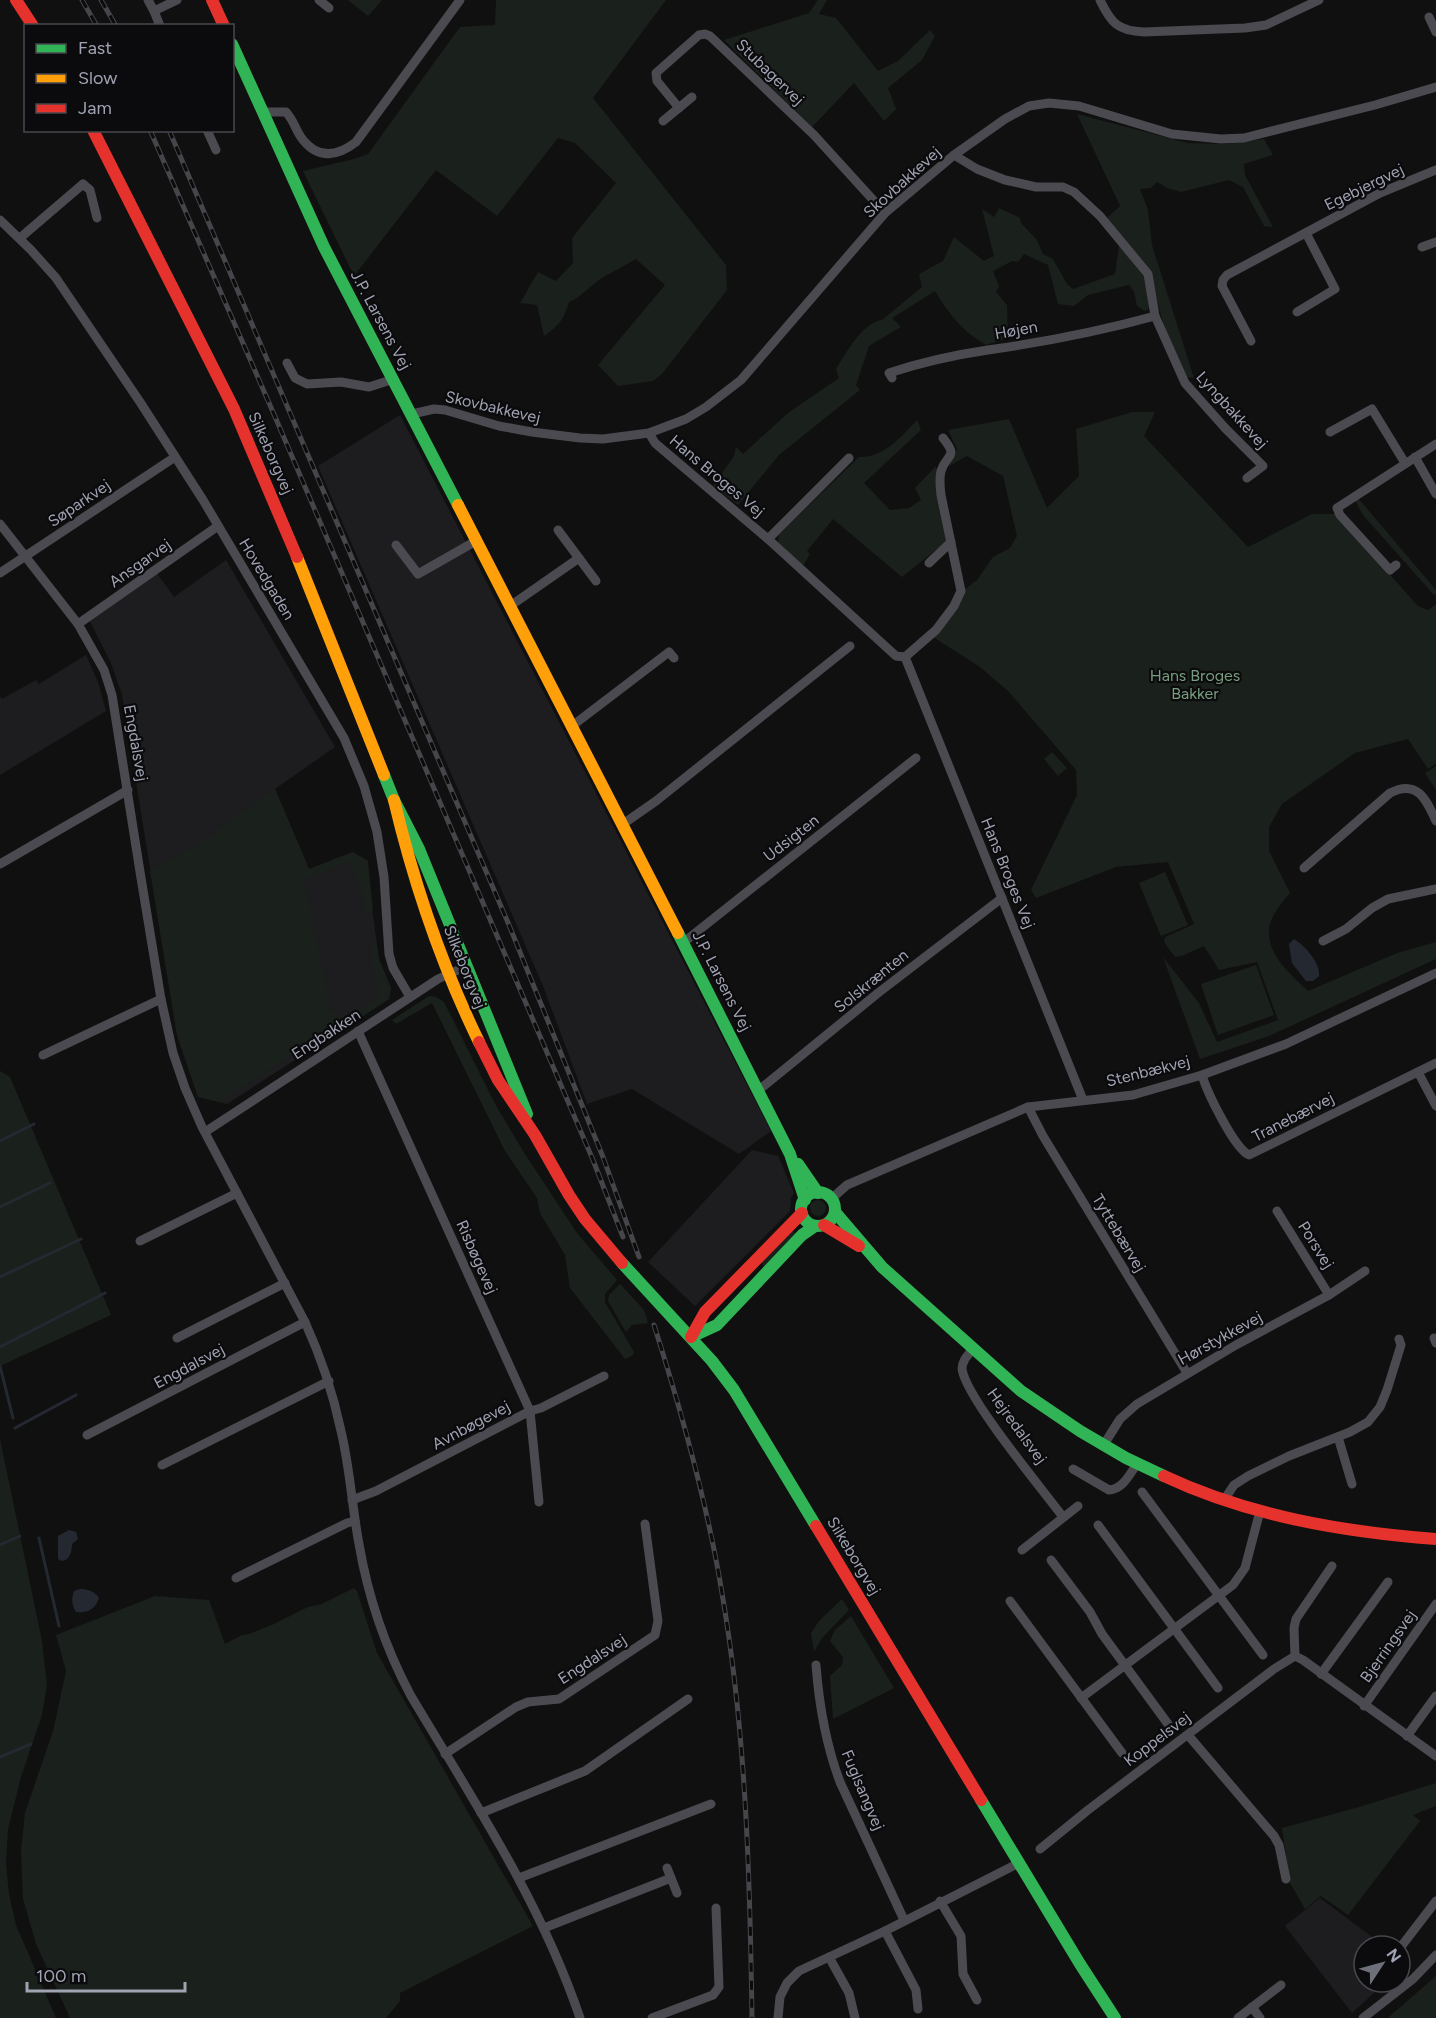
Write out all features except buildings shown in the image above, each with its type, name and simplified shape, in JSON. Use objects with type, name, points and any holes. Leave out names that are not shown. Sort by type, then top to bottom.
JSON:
[{"type":"street","points":[[16,0],[32,24]]},
{"type":"street","points":[[148,0],[158,24]]},
{"type":"street","points":[[154,11],[177,0]]},
{"type":"street","points":[[319,0],[330,8]]},
{"type":"street","points":[[264,112],[286,112],[294,121],[302,138],[317,152],[330,154],[343,152],[356,142],[460,0]]},
{"type":"street","points":[[1100,0],[1107,15],[1117,26],[1130,31],[1144,32],[1266,25],[1319,0]]},
{"type":"street","points":[[216,1],[223,24]]},
{"type":"street","points":[[1429,17],[1436,32]]},
{"type":"street","name":"Stubagervej","points":[[679,108],[657,81],[656,73],[699,35],[705,34],[710,36],[814,135],[885,213]]},
{"type":"street","name":"J.P. Larsens Vej","points":[[234,48],[324,247],[759,1090],[790,1154],[805,1200]]},
{"type":"street","name":"Skovbakkevej","points":[[412,414],[434,409],[446,410],[499,426],[580,438],[611,438],[649,433],[686,419],[741,380],[885,213],[954,155],[1005,119],[1029,106],[1049,103],[1078,106],[1172,134],[1221,139],[1244,138],[1436,87]]},
{"type":"street","points":[[663,122],[692,97]]},
{"type":"street","name":"Silkeborgvej","points":[[94,132],[234,409],[301,566],[394,800],[419,849],[535,1135]]},
{"type":"street","points":[[208,132],[216,150]]},
{"type":"street","name":"Lyngbakkevej","points":[[954,155],[976,169],[1005,180],[1036,187],[1063,187],[1074,192],[1100,216],[1148,274],[1155,316],[1185,384],[1263,466],[1247,478]]},
{"type":"street","name":"Egebjergvej","points":[[1251,341],[1222,286],[1227,275],[1380,193],[1436,170]]},
{"type":"street","points":[[20,238],[82,184],[90,190],[97,218]]},
{"type":"street","name":"Hovedgaden","points":[[0,220],[44,263],[65,291],[219,526],[344,738],[367,797],[377,832],[384,878],[389,954],[393,968],[410,997]]},
{"type":"street","points":[[1297,312],[1335,289],[1306,233]]},
{"type":"street","points":[[1422,247],[1436,242]]},
{"type":"street","name":"Højen","points":[[892,378],[889,373],[971,351],[1065,336],[1155,316]]},
{"type":"street","points":[[287,363],[295,378],[307,384],[341,382],[369,387],[394,379]]},
{"type":"street","points":[[1330,432],[1372,409],[1405,463]]},
{"type":"street","name":"Hans Broges Vej","points":[[649,433],[655,443],[768,539],[896,656],[905,657],[1083,1100]]},
{"type":"street","points":[[905,657],[936,630],[954,606],[961,591],[939,480],[942,468],[951,456],[951,449],[943,438]]},
{"type":"street","points":[[1396,565],[1390,570],[1340,515],[1337,508],[1436,444]]},
{"type":"street","name":"Søparkvej","points":[[0,573],[175,457]]},
{"type":"street","points":[[1415,457],[1436,494]]},
{"type":"street","name":"Hans Broges Vej","points":[[768,539],[849,458]]},
{"type":"street","name":"Engdalsvej","points":[[0,524],[78,624],[104,670],[112,695],[161,999],[173,1053],[185,1088],[205,1132],[305,1322],[329,1381],[342,1433],[355,1521],[367,1581],[388,1646],[411,1696],[519,1878],[557,1956],[580,2018]]},
{"type":"street","name":"Ansgarvej","points":[[78,624],[219,526]]},
{"type":"street","points":[[558,530],[596,581]]},
{"type":"street","points":[[396,545],[418,574],[476,541]]},
{"type":"street","points":[[929,563],[951,542]]},
{"type":"street","points":[[510,606],[579,558]]},
{"type":"street","points":[[623,824],[656,801],[850,645]]},
{"type":"street","points":[[572,726],[669,652],[674,658]]},
{"type":"street","name":"Udsigten","points":[[684,942],[916,758]]},
{"type":"street","points":[[1304,868],[1390,794],[1399,789],[1409,788],[1420,793],[1436,821]]},
{"type":"street","points":[[0,864],[128,790]]},
{"type":"street","name":"Silkeborgvej","points":[[394,800],[422,905],[474,1034],[498,1080],[535,1135],[569,1196],[585,1219],[608,1248],[720,1371],[757,1425],[1114,2018]]},
{"type":"street","points":[[1323,941],[1346,929],[1372,908],[1388,899],[1436,889]]},
{"type":"street","name":"Solskrænten","points":[[759,1090],[885,988],[1002,898]]},
{"type":"street","name":"Engbakken","points":[[205,1132],[438,978],[467,966]]},
{"type":"street","name":"Stenbækvej","points":[[831,1199],[847,1185],[1028,1107],[1133,1095],[1202,1075],[1286,1044],[1436,973]]},
{"type":"street","points":[[44,1055],[161,999]]},
{"type":"street","name":"Risbøgevej","points":[[358,1031],[530,1411],[539,1502]]},
{"type":"street","name":"Tranebærvej","points":[[1202,1075],[1206,1091],[1237,1144],[1244,1153],[1249,1155],[1436,1063]]},
{"type":"street","points":[[1418,1072],[1436,1106]]},
{"type":"street","name":"Tyttebærvej","points":[[1028,1107],[1043,1136],[1187,1374]]},
{"type":"street","name":"J.P. Larsens Vej","points":[[790,1154],[818,1193]]},
{"type":"street","points":[[140,1242],[237,1193]]},
{"type":"street","points":[[818,1193],[827,1195],[831,1199],[835,1212],[831,1220],[802,1235],[717,1325],[691,1337],[705,1312],[802,1213],[808,1196],[818,1193]]},
{"type":"street","name":"Porsvej","points":[[1277,1211],[1329,1295]]},
{"type":"street","name":"Hejredalsvej","points":[[835,1212],[867,1252],[972,1350],[1034,1401],[1103,1446],[1137,1464],[1224,1500],[1260,1511],[1342,1530],[1395,1537],[1436,1539]]},
{"type":"street","points":[[802,1213],[805,1220],[819,1226]]},
{"type":"street","name":"Hejredalsvej","points":[[819,1226],[867,1252]]},
{"type":"street","name":"Hørstykkevej","points":[[1103,1446],[1127,1411],[1236,1345],[1329,1295],[1365,1271]]},
{"type":"street","name":"Engdalsvej","points":[[177,1338],[285,1283]]},
{"type":"street","name":"Engdalsvej","points":[[87,1435],[305,1322]]},
{"type":"street","points":[[1224,1500],[1234,1485],[1248,1476],[1368,1422],[1380,1407],[1401,1345],[1399,1339]]},
{"type":"street","name":"Hejredalsvej","points":[[972,1350],[962,1367],[969,1386],[993,1423],[1063,1517]]},
{"type":"street","name":"Avnbøgevej","points":[[352,1500],[376,1491],[530,1411],[541,1408],[604,1376]]},
{"type":"street","points":[[162,1465],[329,1381]]},
{"type":"street","points":[[1338,1437],[1352,1484]]},
{"type":"street","points":[[1073,1469],[1109,1490],[1115,1490],[1123,1485],[1137,1464]]},
{"type":"street","points":[[1142,1492],[1263,1655]]},
{"type":"street","points":[[1022,1550],[1078,1506]]},
{"type":"street","points":[[1082,1698],[1241,1577],[1260,1511]]},
{"type":"street","points":[[236,1578],[355,1521]]},
{"type":"street","name":"Engdalsvej","points":[[446,1754],[516,1707],[528,1702],[559,1699],[656,1635],[658,1621],[645,1524]]},
{"type":"street","points":[[1098,1525],[1218,1688]]},
{"type":"street","points":[[1051,1560],[1090,1611],[1102,1634],[1168,1724]]},
{"type":"street","points":[[1295,1656],[1296,1619],[1332,1566]]},
{"type":"street","points":[[1321,1674],[1388,1582]]},
{"type":"street","points":[[1010,1601],[1122,1753]]},
{"type":"street","name":"Bjerringsvej","points":[[1364,1706],[1436,1604]]},
{"type":"street","name":"Bjerringsvej","points":[[1295,1656],[1436,1756]]},
{"type":"street","name":"Koppelsvej","points":[[1040,1849],[1281,1664],[1295,1656]]},
{"type":"street","name":"Fuglsangvej","points":[[816,1665],[832,1759],[840,1782],[904,1920]]},
{"type":"street","points":[[1407,1736],[1436,1696]]},
{"type":"street","points":[[481,1813],[585,1771],[688,1699]]},
{"type":"street","points":[[1188,1735],[1274,1836],[1279,1845],[1286,1879]]},
{"type":"street","points":[[519,1878],[711,1804]]},
{"type":"street","points":[[778,2018],[780,1997],[787,1983],[799,1971],[885,1931],[940,1901],[1019,1863]]},
{"type":"street","points":[[667,1868],[677,1893]]},
{"type":"street","points":[[544,1928],[671,1878]]},
{"type":"street","points":[[940,1901],[961,1936],[963,1974],[977,2000]]},
{"type":"street","points":[[1411,1934],[1436,1901]]},
{"type":"street","points":[[652,2018],[713,1995],[719,1987],[716,1908]]},
{"type":"street","points":[[885,1931],[916,1990],[918,2009]]},
{"type":"street","points":[[1363,2018],[1413,1979],[1436,1955]]},
{"type":"street","points":[[829,1957],[849,1993],[855,2018]]},
{"type":"street","points":[[1238,2018],[1281,1985]]},
{"type":"street","points":[[1252,2007],[1260,2018]]},
{"type":"shaded area","points":[[400,415],[771,1131],[739,1154],[632,1089],[587,1104],[543,986],[318,466]]},
{"type":"shaded area","points":[[226,560],[335,747],[275,789],[309,869],[353,852],[371,900],[379,959],[391,988],[389,999],[227,1104],[198,1097],[177,1035],[122,695],[111,663],[86,614],[154,569],[174,597]]},
{"type":"shaded area","points":[[86,655],[98,682],[106,711],[0,775],[0,696],[2,699],[36,680],[39,684]]},
{"type":"shaded area","points":[[1294,939],[1307,950],[1317,965],[1319,976],[1313,981],[1306,981],[1292,963],[1289,944]]},
{"type":"shaded area","points":[[752,1150],[778,1156],[794,1193],[791,1198],[790,1211],[695,1306],[648,1262]]},
{"type":"shaded area","points":[[69,1530],[76,1532],[78,1539],[72,1544],[69,1557],[62,1561],[58,1559],[58,1536]]},
{"type":"shaded area","points":[[80,1589],[91,1591],[99,1598],[90,1610],[76,1612],[72,1600],[74,1591]]},
{"type":"shaded area","points":[[1320,1898],[1368,1934],[1352,1934],[1352,1994],[1373,1994],[1352,2013],[1285,1926]]},
{"type":"green space","points":[[348,0],[382,0],[368,16]]},
{"type":"green space","points":[[496,0],[666,0],[593,98],[726,265],[727,290],[662,374],[653,381],[618,386],[598,365],[665,285],[636,259],[600,279],[569,302],[560,322],[544,336],[537,305],[520,303],[538,272],[556,281],[573,263],[572,238],[616,183],[575,143],[558,138],[497,216],[436,170],[354,276],[303,171],[368,154],[460,27],[495,25]]},
{"type":"green space","points":[[818,0],[827,0],[819,14],[836,18],[878,71],[898,61],[930,30],[935,36],[922,60],[888,88],[896,109],[884,121],[854,83],[812,127],[724,40],[809,13]]},
{"type":"green space","points":[[1077,114],[1188,143],[1226,144],[1264,139],[1273,155],[1244,164],[1245,175],[1273,227],[1264,226],[1243,187],[1229,180],[1181,192],[1157,182],[1151,188],[1140,189],[1148,210],[1152,245],[1194,378],[1186,377],[1164,326],[1149,272],[1107,218],[1120,206]]},
{"type":"green space","points":[[999,208],[1020,218],[1021,223],[1037,240],[1043,254],[1053,259],[1067,284],[1073,289],[1115,274],[1119,246],[1143,272],[1150,300],[1148,310],[1145,311],[1137,306],[1134,292],[1129,285],[1088,295],[1074,306],[1058,304],[1048,265],[1024,254],[1018,262],[1012,261],[993,271],[999,286],[996,292],[1007,305],[1008,338],[986,345],[978,340],[957,321],[935,291],[892,318],[901,327],[869,346],[856,385],[860,390],[779,455],[738,505],[713,486],[734,456],[736,447],[743,454],[788,413],[839,378],[836,369],[855,340],[868,327],[882,320],[922,287],[919,274],[943,261],[954,237],[984,261],[994,256],[982,209],[994,217]]},
{"type":"green space","name":"Hans Broges Bakker","points":[[1132,412],[1155,412],[1144,436],[1248,547],[1312,514],[1336,514],[1418,606],[1428,610],[1436,604],[1436,764],[1428,769],[1408,739],[1355,753],[1282,804],[1269,827],[1269,851],[1290,893],[1274,915],[1270,924],[1269,939],[1281,964],[1308,991],[1397,953],[1436,942],[1436,959],[1269,1036],[1200,1059],[1163,957],[1199,1003],[1217,1042],[1278,1020],[1257,962],[1219,970],[1204,946],[1175,957],[1164,942],[1165,937],[1194,924],[1168,862],[1116,867],[1036,898],[1031,890],[1077,795],[1076,770],[1009,692],[980,667],[933,637],[964,590],[977,580],[993,557],[1010,548],[1017,536],[1003,476],[967,456],[949,466],[957,449],[948,430],[1009,419],[1047,508],[1079,476],[1076,429]]},
{"type":"green space","points":[[917,420],[921,430],[864,483],[890,510],[909,508],[921,500],[915,488],[936,466],[948,540],[902,577],[833,519],[807,551],[810,554],[803,566],[778,542],[779,534],[859,457],[877,454],[884,450],[898,440]]},
{"type":"green space","points":[[1358,498],[1436,590],[1436,594],[1434,595],[1363,515],[1354,499]]},
{"type":"green space","points":[[1052,752],[1067,768],[1058,776],[1044,759]]},
{"type":"green space","points":[[1436,766],[1436,790],[1425,773]]},
{"type":"green space","points":[[275,789],[309,869],[353,852],[368,861],[373,911],[364,912],[365,901],[349,861],[304,880],[331,1011],[345,1017],[379,998],[370,947],[376,942],[379,959],[391,988],[389,999],[336,1034],[327,1031],[220,1102],[198,1097],[177,1035],[150,871],[216,834],[217,830]]},
{"type":"green space","points":[[1165,872],[1188,925],[1161,936],[1139,883]]},
{"type":"green space","points":[[1256,965],[1274,1015],[1218,1035],[1201,984]]},
{"type":"green space","points":[[429,996],[444,1002],[494,1102],[523,1151],[577,1233],[617,1280],[605,1294],[605,1302],[634,1352],[633,1355],[625,1359],[570,1288],[565,1255],[540,1213],[537,1198],[505,1151],[432,1003],[396,1024],[392,1020]]},
{"type":"green space","points":[[0,1071],[10,1077],[111,1315],[0,1366]]},
{"type":"green space","points":[[818,1200],[826,1208],[818,1216],[810,1208]]},
{"type":"green space","points":[[792,1230],[797,1235],[764,1267],[761,1263]]},
{"type":"green space","points":[[620,1284],[644,1310],[648,1323],[632,1325],[626,1332],[608,1301],[609,1295]]},
{"type":"green space","points":[[0,1439],[42,1641],[47,1685],[42,1715],[21,1777],[8,1829],[6,1863],[9,1894],[16,1925],[56,2018],[0,2018]]},
{"type":"green space","points":[[354,1588],[357,1591],[377,1653],[533,1926],[400,1993],[400,2001],[386,2018],[70,2018],[36,1944],[23,1899],[21,1850],[25,1813],[53,1731],[66,1671],[56,1635],[155,1596],[209,1600],[225,1644],[308,1607],[322,1604]]},
{"type":"green space","points":[[842,1599],[849,1610],[822,1638],[814,1652],[811,1633],[819,1621]]},
{"type":"green space","points":[[851,1616],[894,1688],[833,1719],[830,1676],[842,1665],[843,1657],[830,1641],[835,1630]]},
{"type":"green space","points":[[1436,1783],[1436,1806],[1413,1815],[1420,1821],[1348,1915],[1321,1896],[1305,1909],[1290,1883],[1282,1828]]},
{"type":"green space","points":[[1436,1976],[1436,2018],[1389,2018],[1390,2016]]},
{"type":"waterway","points":[[0,1141],[34,1124]]},
{"type":"waterway","points":[[0,1207],[50,1183]]},
{"type":"waterway","points":[[0,1277],[81,1239]]},
{"type":"waterway","points":[[0,1347],[105,1293]]},
{"type":"waterway","points":[[0,1366],[13,1418]]},
{"type":"waterway","points":[[15,1428],[76,1395]]},
{"type":"waterway","points":[[0,1545],[20,1536]]},
{"type":"waterway","points":[[39,1538],[59,1626]]},
{"type":"waterway","points":[[0,1757],[31,1744]]},
{"type":"railway","points":[[82,0],[96,24]]},
{"type":"railway","points":[[101,0],[115,24]]},
{"type":"railway","points":[[151,132],[593,1160],[623,1237]]},
{"type":"railway","points":[[170,132],[509,925],[603,1157],[639,1257]]},
{"type":"railway","points":[[654,1325],[684,1424],[701,1491],[716,1559],[730,1646],[742,1752],[750,1911],[752,2018]]},
{"type":"traffic: fast","points":[[234,48],[324,247],[458,505]]},
{"type":"traffic: fast","points":[[384,775],[419,849],[527,1114]]},
{"type":"traffic: fast","points":[[678,933],[790,1154],[805,1200]]},
{"type":"traffic: fast","points":[[798,1164],[818,1193]]},
{"type":"traffic: fast","points":[[818,1192],[830,1197],[835,1209],[830,1221],[818,1226],[806,1221],[801,1209],[806,1197],[818,1192]]},
{"type":"traffic: fast","points":[[835,1212],[882,1267],[1021,1391],[1080,1431],[1126,1458],[1164,1476]]},
{"type":"traffic: fast","points":[[691,1337],[717,1325],[802,1235],[815,1226]]},
{"type":"traffic: fast","points":[[622,1263],[712,1361],[734,1390],[816,1526]]},
{"type":"traffic: fast","points":[[981,1800],[1115,2018]]},
{"type":"traffic: slow","points":[[458,505],[678,933]]},
{"type":"traffic: slow","points":[[297,557],[384,775]]},
{"type":"traffic: slow","points":[[394,800],[410,862],[430,923],[452,983],[479,1042]]},
{"type":"traffic: jam","points":[[16,0],[32,24]]},
{"type":"traffic: jam","points":[[212,0],[223,24]]},
{"type":"traffic: jam","points":[[94,132],[234,409],[297,557]]},
{"type":"traffic: jam","points":[[479,1042],[498,1080],[535,1135],[569,1195],[585,1219],[622,1263]]},
{"type":"traffic: jam","points":[[691,1337],[705,1312],[802,1213]]},
{"type":"traffic: jam","points":[[824,1225],[859,1246]]},
{"type":"traffic: jam","points":[[1164,1476],[1229,1502],[1297,1520],[1366,1532],[1436,1539]]},
{"type":"traffic: jam","points":[[816,1526],[981,1800]]}]
